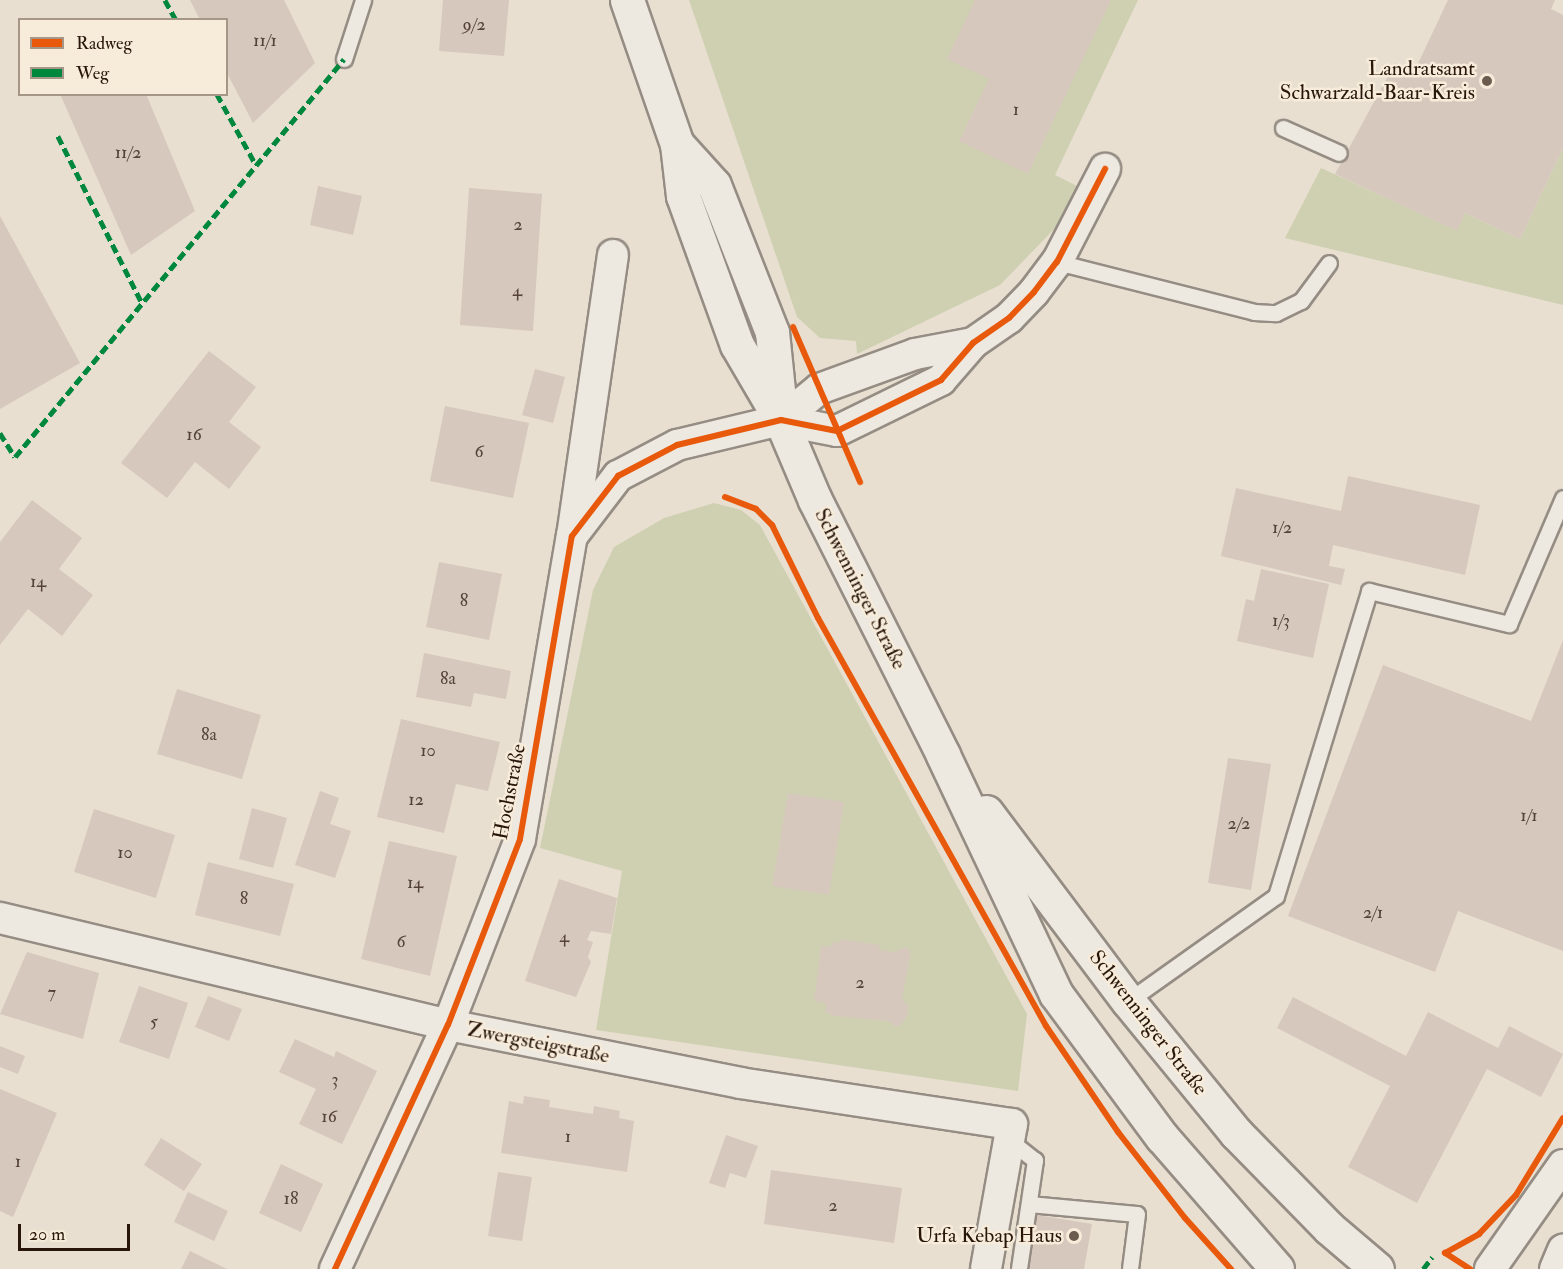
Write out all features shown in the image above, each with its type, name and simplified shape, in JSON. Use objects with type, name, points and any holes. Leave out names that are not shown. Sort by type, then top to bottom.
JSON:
[{"type":"main road","name":"Schwenninger Straße","points":[[627,0],[677,144],[714,185],[772,332],[781,420],[815,500],[944,755],[1056,994],[1162,1137],[1277,1269]]},
{"type":"main road","name":"Schwenninger Straße","points":[[944,755],[1128,1001],[1236,1133],[1329,1228],[1377,1269]]},
{"type":"street","points":[[781,420],[837,431],[862,422],[941,380],[973,343],[1009,318],[1057,262],[1105,169]]},
{"type":"street","name":"Hochstraße","points":[[335,1269],[448,1025],[520,839],[572,536],[614,255]]},
{"type":"street","points":[[781,420],[819,389],[915,354],[973,343]]},
{"type":"street","name":"Hochstraße","points":[[572,536],[618,476],[677,445],[781,420]]},
{"type":"street","name":"Zwergsteigstraße","points":[[0,918],[448,1025],[740,1083],[1011,1132]]},
{"type":"street","points":[[986,1269],[1011,1132]]},
{"type":"street","points":[[1490,1269],[1563,1165]]},
{"type":"street","points":[[1554,1269],[1563,1250]]},
{"type":"lane","points":[[344,59],[363,0]]},
{"type":"lane","points":[[1283,128],[1339,153]]},
{"type":"lane","points":[[1057,262],[1254,312],[1276,313],[1301,301],[1329,263]]},
{"type":"lane","points":[[1128,1001],[1276,896],[1369,591],[1509,624],[1563,498]]},
{"type":"lane","points":[[1011,1132],[1035,1160],[1019,1269]]},
{"type":"lane","points":[[1029,1204],[1137,1214],[1130,1269]]},
{"type":"green space","points":[[689,0],[1138,0],[1055,175],[1079,187],[1062,221],[1000,285],[857,354],[856,341],[820,338],[797,317]]},
{"type":"green space","points":[[1563,148],[1563,305],[1285,238],[1321,168],[1456,230],[1465,213],[1520,239]]},
{"type":"green space","points":[[714,503],[741,510],[760,525],[1027,1014],[1018,1091],[596,1030],[622,871],[540,848],[593,590],[614,547],[664,518]]},
{"type":"building","points":[[190,0],[284,0],[315,63],[253,123],[228,75],[228,18],[199,18]]},
{"type":"building","points":[[443,0],[509,0],[504,56],[439,51]]},
{"type":"building","points":[[975,0],[1111,0],[1028,174],[959,141],[989,79],[947,59]]},
{"type":"building","name":"Landratsamt Schwarzald-Baar-Kreis","points":[[1448,0],[1555,0],[1551,9],[1563,15],[1563,148],[1520,239],[1465,213],[1457,231],[1335,174],[1395,63],[1414,72]]},
{"type":"building","points":[[61,96],[147,96],[195,211],[131,255]]},
{"type":"building","points":[[318,186],[362,196],[353,235],[310,225]]},
{"type":"building","points":[[469,188],[542,194],[533,331],[460,325]]},
{"type":"building","points":[[0,216],[80,363],[0,409]]},
{"type":"building","points":[[209,351],[256,387],[229,422],[261,447],[229,489],[195,462],[167,498],[121,463]]},
{"type":"building","points":[[535,369],[565,377],[553,423],[522,415]]},
{"type":"building","points":[[445,406],[529,423],[513,498],[430,481]]},
{"type":"building","points":[[1348,476],[1480,505],[1465,575],[1333,545],[1329,566],[1345,569],[1341,585],[1221,556],[1236,488],[1341,511]]},
{"type":"building","points":[[32,500],[82,538],[59,569],[93,595],[62,636],[28,609],[0,645],[0,542]]},
{"type":"building","points":[[439,562],[502,574],[489,640],[426,627]]},
{"type":"building","points":[[1261,569],[1329,584],[1313,658],[1237,641],[1246,599],[1254,601]]},
{"type":"building","points":[[1563,640],[1563,951],[1458,911],[1435,972],[1288,916],[1383,665],[1531,721]]},
{"type":"building","points":[[424,653],[511,671],[506,699],[474,693],[471,707],[416,697]]},
{"type":"building","points":[[177,689],[261,715],[242,779],[157,754]]},
{"type":"building","points":[[401,719],[500,742],[488,791],[456,784],[444,833],[377,817]]},
{"type":"building","points":[[1228,758],[1271,764],[1251,890],[1208,883]]},
{"type":"building","points":[[320,791],[339,798],[330,824],[351,831],[335,878],[295,865]]},
{"type":"building","points":[[788,793],[844,802],[829,895],[772,886]]},
{"type":"building","points":[[252,808],[287,818],[273,868],[239,859]]},
{"type":"building","points":[[94,809],[175,835],[156,898],[74,872]]},
{"type":"building","points":[[389,841],[457,856],[430,976],[361,959]]},
{"type":"building","points":[[208,862],[294,884],[280,936],[195,915]]},
{"type":"building","points":[[559,879],[617,898],[611,934],[591,931],[587,940],[593,942],[588,957],[591,962],[576,997],[525,981]]},
{"type":"building","points":[[840,939],[880,945],[879,950],[895,952],[905,947],[911,951],[902,1000],[908,1005],[908,1013],[902,1024],[896,1027],[888,1021],[835,1016],[825,1012],[826,1003],[814,1001],[821,946],[830,947],[832,942],[839,943]]},
{"type":"building","points":[[27,952],[99,973],[83,1039],[0,1014]]},
{"type":"building","points":[[139,986],[188,1003],[169,1059],[119,1042]]},
{"type":"building","points":[[208,996],[242,1009],[229,1041],[195,1027]]},
{"type":"building","points":[[1293,997],[1406,1056],[1428,1012],[1498,1048],[1509,1026],[1563,1054],[1541,1097],[1487,1069],[1417,1203],[1348,1167],[1390,1086],[1277,1028]]},
{"type":"building","points":[[295,1039],[334,1057],[336,1051],[377,1071],[342,1144],[299,1124],[316,1089],[279,1072]]},
{"type":"building","points":[[0,1046],[25,1056],[18,1074],[0,1067]]},
{"type":"building","points":[[0,1089],[57,1113],[13,1217],[0,1211]]},
{"type":"building","points":[[524,1096],[550,1100],[549,1107],[593,1114],[594,1106],[620,1111],[619,1118],[634,1121],[627,1172],[501,1153],[509,1101],[523,1104]]},
{"type":"building","points":[[726,1135],[758,1146],[746,1178],[730,1173],[725,1188],[709,1183]]},
{"type":"building","points":[[161,1138],[202,1164],[184,1191],[144,1165]]},
{"type":"building","points":[[281,1164],[323,1184],[301,1232],[259,1213]]},
{"type":"building","points":[[771,1170],[902,1188],[894,1243],[764,1224]]},
{"type":"building","points":[[498,1172],[532,1177],[522,1241],[488,1236]]},
{"type":"building","points":[[188,1192],[228,1211],[214,1241],[174,1222]]},
{"type":"building","points":[[1037,1215],[1092,1224],[1084,1269],[1028,1269]]},
{"type":"building","points":[[190,1251],[227,1269],[181,1269]]},
{"type":"marked path","points":[[165,0],[175,18]]},
{"type":"marked path","points":[[0,433],[15,457],[344,59]]},
{"type":"marked path","points":[[218,96],[256,165]]},
{"type":"marked path","points":[[58,136],[142,303]]},
{"type":"marked path","points":[[1423,1269],[1432,1257]]},
{"type":"cycle path","points":[[335,1269],[448,1025],[520,839],[572,536],[618,476],[677,445],[781,420],[837,431],[941,380],[973,343],[1009,318],[1034,292],[1057,262],[1105,169]]},
{"type":"cycle path","points":[[793,327],[860,482]]},
{"type":"cycle path","points":[[725,497],[756,509],[772,525],[818,618],[1046,1026],[1118,1132],[1185,1218],[1231,1269]]},
{"type":"cycle path","points":[[1470,1269],[1445,1253],[1479,1234],[1516,1195],[1563,1118]]},
{"type":"place","name":"Landratsamt Schwarzald-Baar-Kreis","points":[[1487,81]]},
{"type":"place","name":"Urfa Kebap Haus","points":[[1074,1236]]}]
